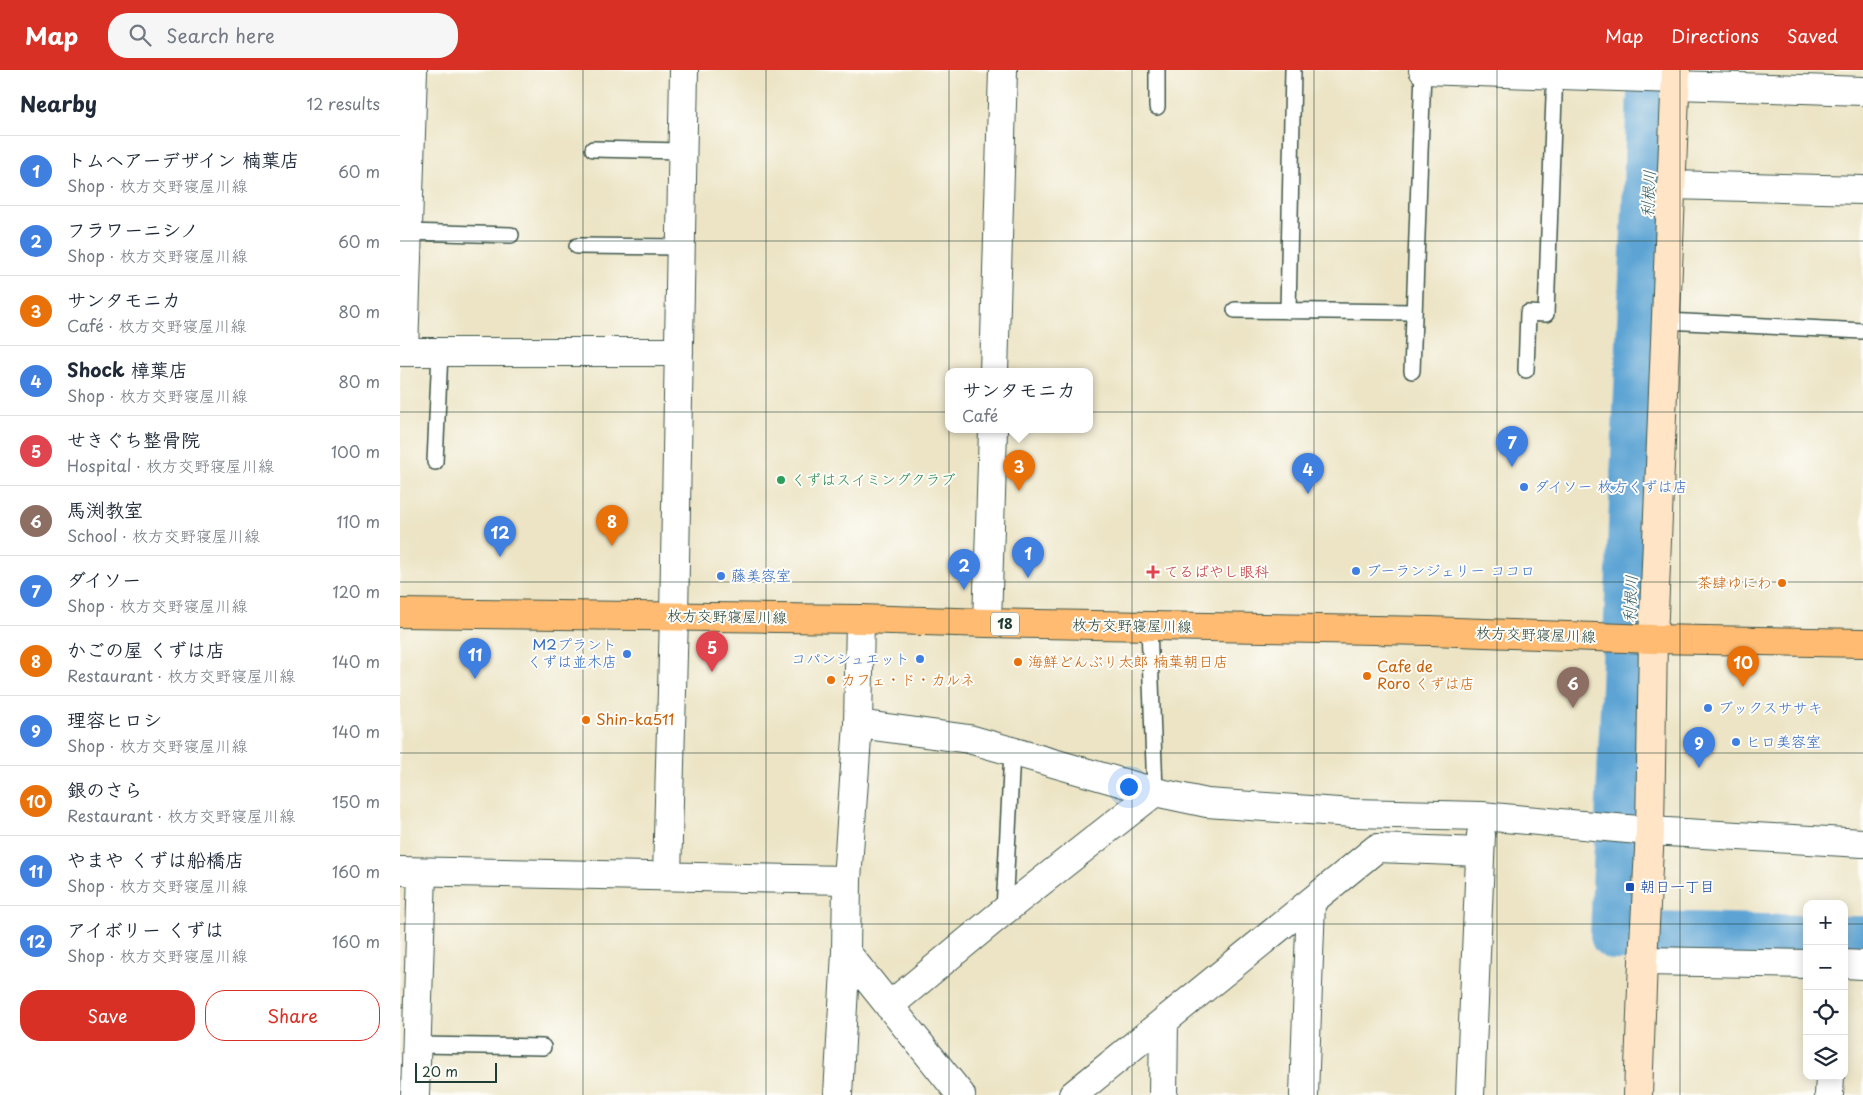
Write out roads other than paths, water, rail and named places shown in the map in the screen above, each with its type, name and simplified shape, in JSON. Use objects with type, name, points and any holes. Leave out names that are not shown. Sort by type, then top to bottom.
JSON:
[{"type":"main road","name":"枚方交野寝屋川線","points":[[400,613],[860,619],[1430,631],[1863,643]]},
{"type":"street","points":[[667,875],[674,616],[684,70]]},
{"type":"street","points":[[994,368],[1003,70]]},
{"type":"street","points":[[409,71],[405,187],[408,232],[402,352],[679,352]]},
{"type":"street","points":[[1423,71],[1555,73],[1863,91]]},
{"type":"street","points":[[1638,1095],[1650,831],[1646,638],[1666,321],[1671,185],[1665,78]]},
{"type":"street","points":[[1671,185],[1863,190]]},
{"type":"street","points":[[987,623],[993,433]]},
{"type":"street","points":[[838,1095],[846,952],[847,880],[858,724],[860,619]]},
{"type":"street","points":[[858,724],[969,739],[1155,792],[1217,803],[1353,813],[1482,816],[1650,831],[1863,843]]},
{"type":"street","points":[[889,1006],[1004,911],[1155,792]]},
{"type":"street","points":[[1470,1095],[1482,816]]},
{"type":"street","points":[[1073,1095],[1377,848],[1480,852]]},
{"type":"street","points":[[416,1095],[417,1045],[411,872],[667,875],[847,880]]},
{"type":"street","points":[[1304,1095],[1310,902]]},
{"type":"street","points":[[846,952],[961,1095]]},
{"type":"street","points":[[1643,961],[1803,964]]},
{"type":"street","points":[[1848,964],[1863,965]]},
{"type":"street","points":[[1163,1095],[1164,1021]]},
{"type":"street","points":[[1829,1095],[1830,1080]]},
{"type":"lane","points":[[1157,70],[1157,107]]},
{"type":"lane","points":[[1288,311],[1293,70]]},
{"type":"lane","points":[[1412,371],[1423,71]]},
{"type":"lane","points":[[1526,370],[1528,313],[1546,314],[1555,73]]},
{"type":"lane","points":[[593,149],[682,151]]},
{"type":"lane","points":[[408,232],[511,235]]},
{"type":"lane","points":[[577,246],[680,247]]},
{"type":"lane","points":[[1234,310],[1414,312]]},
{"type":"lane","points":[[1666,321],[1863,331]]},
{"type":"lane","points":[[434,462],[440,352]]},
{"type":"lane","points":[[1149,626],[1155,792]]},
{"type":"lane","points":[[1004,911],[1012,752]]},
{"type":"lane","points":[[417,1045],[543,1047]]},
{"type":"waterway","name":"利根川","points":[[1653,70],[1615,935],[1803,940]]},
{"type":"waterway","name":"利根川","points":[[1848,941],[1863,941]]},
{"type":"place","name":"ダイソー","points":[[1512,467]]},
{"type":"place","name":"くずはスイミングクラブ","points":[[781,480]]},
{"type":"place","name":"ダイソー 枚方くずは店","points":[[1524,487]]},
{"type":"place","name":"サンタモニカ","points":[[1019,491]]},
{"type":"place","name":"Shock 樟葉店","points":[[1308,494]]},
{"type":"place","name":"かごの屋 くずは店","points":[[612,546]]},
{"type":"place","name":"アイボリー くずは","points":[[500,557]]},
{"type":"place","name":"ブーランジェリー ココロ","points":[[1356,571]]},
{"type":"place","name":"てるばやし眼科","points":[[1153,572]]},
{"type":"place","name":"藤美容室","points":[[721,576]]},
{"type":"place","name":"トムヘアーデザイン 楠葉店","points":[[1028,578]]},
{"type":"place","name":"茶肆ゆにわ","points":[[1782,583]]},
{"type":"place","name":"フラワーニシノ","points":[[964,590]]},
{"type":"place","name":"M2プラント くずは並木店","points":[[627,654]]},
{"type":"place","name":"コパンシュエット","points":[[920,659]]},
{"type":"place","name":"海鮮どんぶり太郎 楠葉朝日店","points":[[1018,662]]},
{"type":"place","name":"せきぐち整骨院","points":[[712,672]]},
{"type":"place","name":"Cafe de Roro くずは店","points":[[1367,676]]},
{"type":"place","name":"やまや くずは船橋店","points":[[475,679]]},
{"type":"place","name":"カフェ・ド・カルネ","points":[[831,680]]},
{"type":"place","name":"銀のさら","points":[[1743,687]]},
{"type":"place","name":"馬渕教室","points":[[1573,708]]},
{"type":"place","name":"ブックスササキ","points":[[1708,708]]},
{"type":"place","name":"Shin-ka511","points":[[586,720]]},
{"type":"place","name":"ヒロ美容室","points":[[1736,742]]},
{"type":"place","name":"理容ヒロシ","points":[[1699,768]]},
{"type":"place","name":"朝日一丁目","points":[[1630,887]]}]
